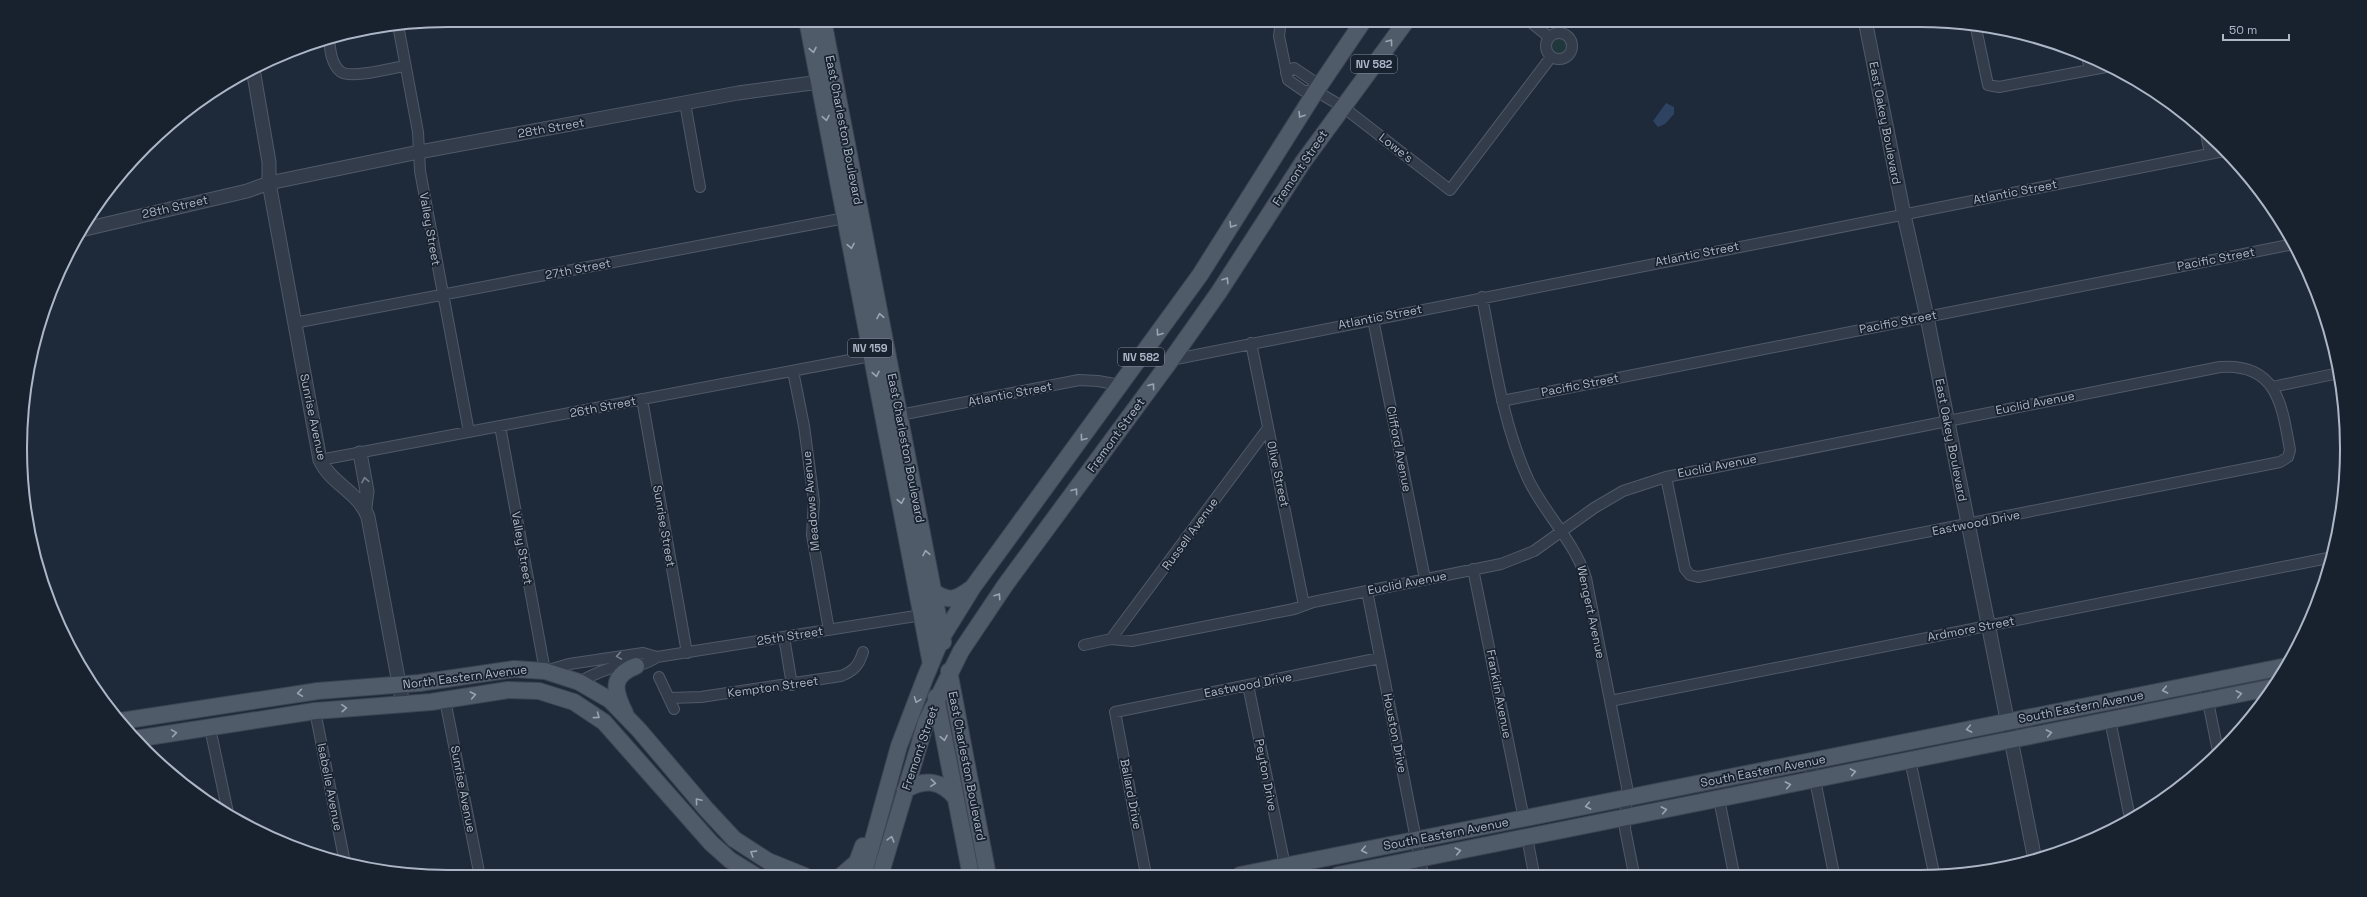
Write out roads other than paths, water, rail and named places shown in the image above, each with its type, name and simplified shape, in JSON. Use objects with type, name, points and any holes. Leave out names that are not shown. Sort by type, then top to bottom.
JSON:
[{"type":"main road","name":"East Charleston Boulevard","points":[[809,27],[827,81]]},
{"type":"main road","name":"East Charleston Boulevard","points":[[823,27],[827,81],[880,354],[930,663],[970,870]]},
{"type":"main road","name":"Fremont Street","points":[[865,870],[899,746],[930,663],[942,637],[973,587],[1200,275],[1316,91],[1359,27]]},
{"type":"main road","name":"Fremont Street","points":[[882,870],[926,722],[949,672],[1006,584],[1171,360],[1219,292],[1303,162],[1402,27]]},
{"type":"main road","name":"East Charleston Boulevard","points":[[880,354],[900,415],[987,870]]},
{"type":"main road","points":[[934,592],[944,599],[951,599],[961,596],[973,587]]},
{"type":"main road","points":[[629,719],[618,697],[616,685],[621,674],[636,666]]},
{"type":"main road","name":"South Eastern Avenue","points":[[1265,870],[2279,668]]},
{"type":"main road","name":"North Eastern Avenue","points":[[127,720],[318,691],[399,685],[503,670],[545,671],[579,682],[610,700],[629,719],[706,810],[734,839],[768,861],[792,870]]},
{"type":"main road","points":[[500,691],[524,681],[569,689],[579,682]]},
{"type":"main road","name":"South Eastern Avenue","points":[[1362,870],[2265,689]]},
{"type":"main road","name":"North Eastern Avenue","points":[[142,738],[315,711],[403,705],[500,691],[539,691],[560,696],[587,709],[604,722],[711,844],[730,860],[746,870]]},
{"type":"main road","points":[[655,779],[714,834],[724,839],[734,839]]},
{"type":"main road","points":[[905,790],[922,783],[939,783],[956,798]]},
{"type":"main road","points":[[848,870],[857,862],[868,831],[877,821]]},
{"type":"street","points":[[1280,27],[1279,36],[1288,80],[1304,91],[1316,91],[1342,107]]},
{"type":"street","points":[[1537,27],[1549,36]]},
{"type":"street","name":"East Oakey Boulevard","points":[[1866,27],[1904,214],[1927,317],[2034,854]]},
{"type":"street","name":"Valley Street","points":[[399,30],[419,152],[420,171],[442,296],[469,432]]},
{"type":"street","points":[[1977,31],[1988,86],[2000,87],[2100,68]]},
{"type":"street","points":[[1557,32],[1566,34],[1572,41],[1572,51],[1566,58],[1558,59],[1551,57],[1546,49],[1549,36],[1557,32]]},
{"type":"street","points":[[330,44],[334,62],[342,72],[353,75],[405,66]]},
{"type":"street","name":"Lowe's","points":[[1342,107],[1450,190],[1551,57]]},
{"type":"street","points":[[2088,63],[2090,70]]},
{"type":"street","name":"Sunrise Avenue","points":[[254,74],[269,162],[269,183],[320,460],[333,478],[365,507]]},
{"type":"street","name":"Sunrise Avenue","points":[[247,78],[261,164],[269,183]]},
{"type":"street","name":"28th Street","points":[[94,220],[136,212],[245,185],[269,183],[419,152],[685,103],[827,81]]},
{"type":"street","points":[[685,103],[700,187]]},
{"type":"street","points":[[2208,142],[2210,153]]},
{"type":"street","name":"Atlantic Street","points":[[1171,360],[2218,151]]},
{"type":"street","name":"28th Street","points":[[90,227],[136,212]]},
{"type":"street","name":"27th Street","points":[[294,323],[853,217]]},
{"type":"street","name":"Pacific Street","points":[[1502,401],[2288,245]]},
{"type":"street","name":"Wengert Avenue","points":[[1482,297],[1502,401],[1515,448],[1528,480],[1580,559],[1586,578],[1627,787],[1625,829],[1633,870]]},
{"type":"street","name":"Clifford Avenue","points":[[1373,319],[1425,579]]},
{"type":"street","name":"Olive Street","points":[[1251,343],[1304,605]]},
{"type":"street","name":"26th Street","points":[[320,460],[880,354]]},
{"type":"street","name":"Euclid Avenue","points":[[1084,645],[1111,639],[1132,641],[1294,609],[1304,605],[1367,591],[1501,564],[1534,551],[1563,532],[1594,508],[1623,491],[1666,477],[2220,367],[2231,366],[2254,372],[2272,387]]},
{"type":"street","name":"Meadows Avenue","points":[[793,371],[804,426],[814,501],[812,535],[829,630]]},
{"type":"street","points":[[2272,387],[2333,374]]},
{"type":"street","name":"Atlantic Street","points":[[900,415],[1079,380],[1098,381],[1120,386]]},
{"type":"street","name":"Eastwood Drive","points":[[1666,477],[1685,569],[1690,575],[1698,577],[2280,462],[2288,457],[2290,450],[2282,403],[2272,387]]},
{"type":"street","name":"Sunrise Street","points":[[642,399],[687,652]]},
{"type":"street","name":"Valley Street","points":[[500,426],[545,671]]},
{"type":"street","name":"Russell Avenue","points":[[1111,639],[1268,428]]},
{"type":"street","points":[[360,453],[367,491],[365,507],[403,705]]},
{"type":"street","name":"Ardmore Street","points":[[1610,701],[2326,558]]},
{"type":"street","name":"Franklin Avenue","points":[[1473,569],[1524,819]]},
{"type":"street","name":"Houston Drive","points":[[1367,591],[1422,870]]},
{"type":"street","name":"25th Street","points":[[579,682],[604,670],[630,664],[636,666],[645,664],[657,657],[922,615]]},
{"type":"street","points":[[784,637],[792,685]]},
{"type":"street","name":"Kempton Street","points":[[670,698],[701,697],[792,685],[851,673],[857,666],[863,652]]},
{"type":"street","name":"25th Street","points":[[545,671],[569,664],[643,653],[657,657]]},
{"type":"street","name":"Eastwood Drive","points":[[1115,712],[1380,658]]},
{"type":"street","points":[[660,677],[674,709]]},
{"type":"street","points":[[2204,682],[2217,747]]},
{"type":"street","name":"Peyton Drive","points":[[1248,685],[1285,866]]},
{"type":"street","name":"Sunrise Avenue","points":[[445,700],[479,870]]},
{"type":"street","name":"Isabelle Avenue","points":[[315,711],[344,857]]},
{"type":"street","name":"Ballard Drive","points":[[1115,712],[1145,870]]},
{"type":"street","points":[[2110,720],[2129,814]]},
{"type":"street","points":[[210,728],[227,807]]},
{"type":"street","points":[[1910,760],[1933,869]]},
{"type":"street","points":[[1808,762],[1814,780],[1833,870]]},
{"type":"street","points":[[1719,799],[1733,870]]},
{"type":"street","points":[[1527,837],[1533,870]]},
{"type":"water","points":[[1666,103],[1674,107],[1674,114],[1665,124],[1658,127],[1653,121]]}]
